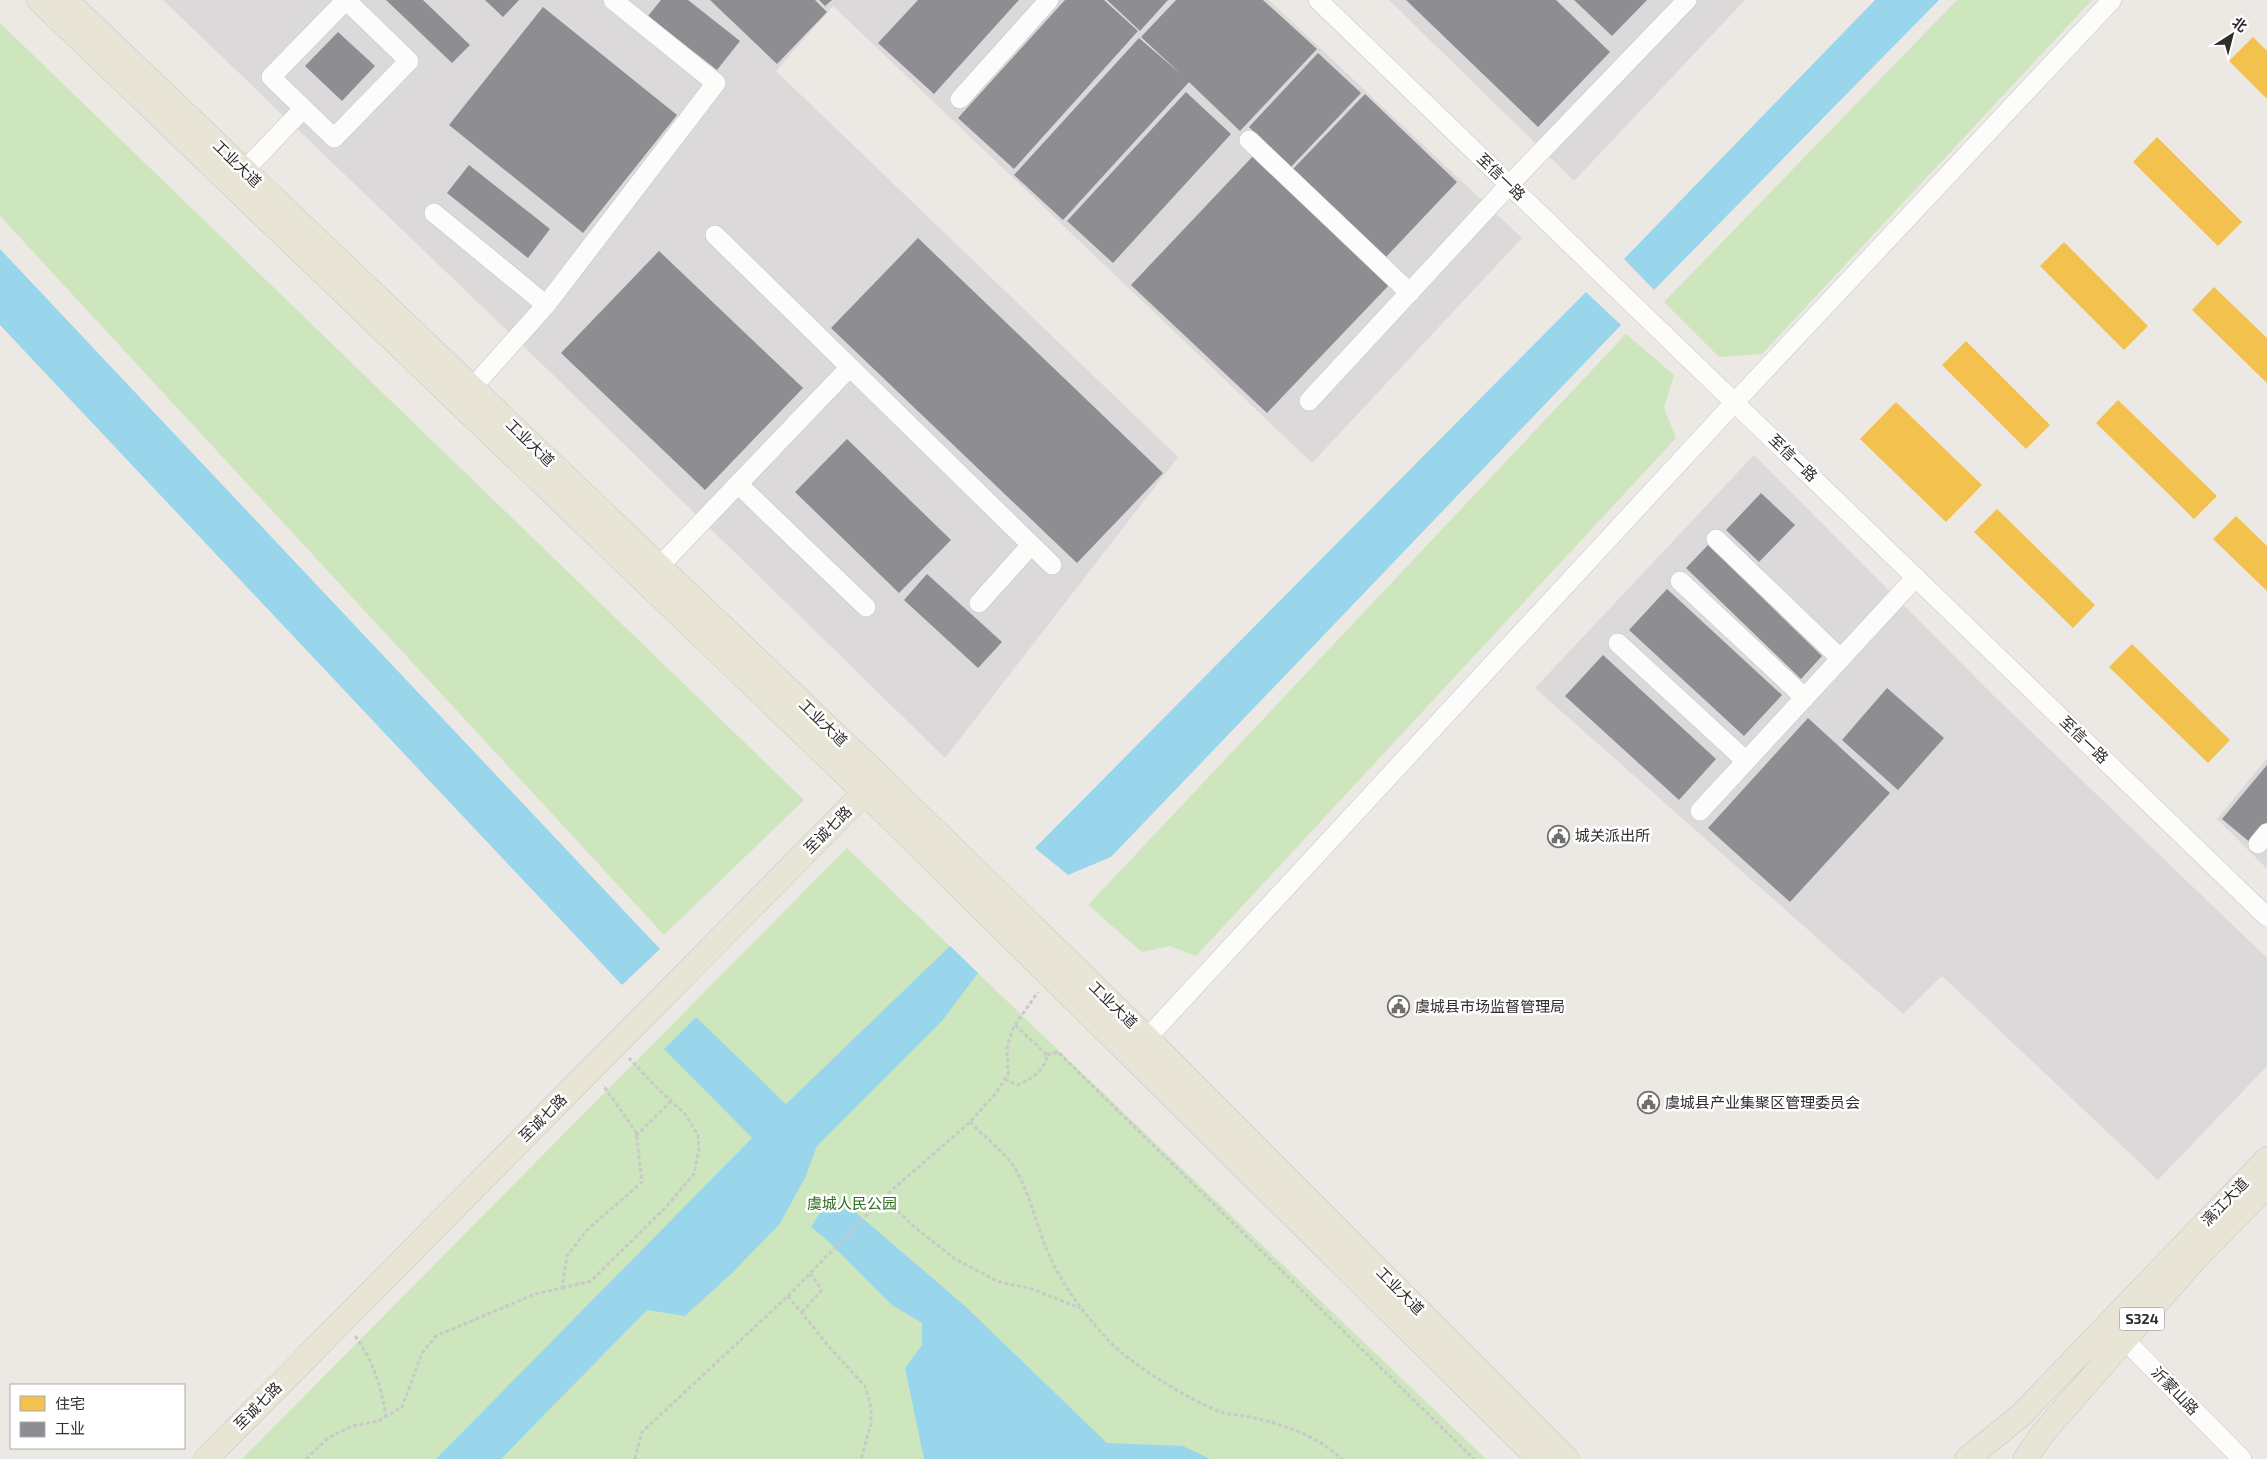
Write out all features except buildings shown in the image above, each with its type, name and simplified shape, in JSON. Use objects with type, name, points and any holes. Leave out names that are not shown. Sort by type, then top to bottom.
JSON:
[{"type":"main road","points":[[39,0],[238,178]]},
{"type":"main road","name":"工业大道","points":[[66,0],[238,178],[872,785],[1147,1038],[1567,1459]]},
{"type":"main road","points":[[872,785],[1050,976],[1539,1459]]},
{"type":"main road","name":"至诚七路","points":[[206,1459],[872,785]]},
{"type":"main road","name":"漓江大道","points":[[2117,1331],[2183,1245],[2267,1159]]},
{"type":"main road","name":"S324","points":[[1967,1459],[2117,1331],[2196,1258],[2267,1186]]},
{"type":"main road","name":"S324","points":[[2025,1459],[2117,1331]]},
{"type":"street","points":[[346,0],[409,60],[334,138],[271,77],[346,0]]},
{"type":"street","points":[[465,395],[546,305],[716,83],[613,0]]},
{"type":"street","points":[[960,99],[1048,0]]},
{"type":"street","name":"至信一路","points":[[1318,0],[2267,917]]},
{"type":"street","points":[[1309,401],[1509,184],[1687,0]]},
{"type":"street","points":[[1147,1038],[1734,402],[2112,0]]},
{"type":"street","points":[[238,178],[303,109]]},
{"type":"street","points":[[1249,140],[1410,292]]},
{"type":"street","points":[[434,214],[546,305]]},
{"type":"street","points":[[715,235],[1052,565]]},
{"type":"street","points":[[652,574],[850,368]]},
{"type":"street","points":[[738,484],[866,607]]},
{"type":"street","points":[[1716,539],[1841,659]]},
{"type":"street","points":[[979,603],[1031,545]]},
{"type":"street","points":[[1700,811],[1916,577]]},
{"type":"street","points":[[1680,581],[1805,698]]},
{"type":"street","points":[[1618,643],[1746,761]]},
{"type":"street","name":"沂蒙山路","points":[[2117,1331],[2242,1459]]},
{"type":"path","points":[[635,1459],[642,1432],[788,1296],[827,1258],[884,1197],[970,1122],[996,1093],[1008,1074],[1006,1048],[1015,1024],[1050,976]]},
{"type":"path","points":[[1015,1024],[1047,1055]]},
{"type":"path","points":[[306,1459],[328,1438],[352,1426],[378,1421],[402,1407],[422,1353],[436,1336],[535,1294],[592,1282],[667,1206],[694,1174],[699,1149],[698,1135],[685,1114],[616,1044]]},
{"type":"path","points":[[1047,1055],[1058,1052],[1474,1459]]},
{"type":"path","points":[[1005,1079],[1017,1085],[1029,1080],[1046,1064],[1047,1055]]},
{"type":"path","points":[[562,1288],[567,1256],[587,1230],[642,1182],[636,1132],[592,1070]]},
{"type":"path","points":[[636,1136],[671,1101]]},
{"type":"path","points":[[970,1122],[1012,1164],[1029,1196],[1052,1263],[1082,1309],[1111,1343],[1131,1360],[1164,1383],[1224,1413],[1269,1422],[1303,1432],[1342,1459]]},
{"type":"path","points":[[884,1197],[912,1225],[955,1259],[999,1282],[1029,1288],[1082,1309]]},
{"type":"path","points":[[802,1312],[821,1291],[817,1282],[810,1274]]},
{"type":"path","points":[[788,1296],[830,1349],[865,1386],[871,1407],[871,1424],[860,1459]]},
{"type":"path","points":[[343,1320],[363,1347],[380,1383],[386,1416]]},
{"type":"shaded area","points":[[163,0],[1269,0],[1522,238],[1312,463],[833,6],[776,71],[1178,457],[945,758],[545,367]]},
{"type":"shaded area","points":[[1389,0],[1745,0],[1574,181]]},
{"type":"shaded area","points":[[1754,455],[1992,694],[2267,958],[2267,1066],[2158,1180],[1942,976],[1903,1014],[1535,688]]},
{"type":"shaded area","points":[[2267,758],[2267,869],[2217,819]]},
{"type":"green space","points":[[1957,0],[2092,0],[1762,354],[1719,357],[1664,302]]},
{"type":"green space","points":[[0,23],[804,800],[664,935],[0,216]]},
{"type":"green space","points":[[1626,334],[1674,375],[1664,408],[1676,438],[1196,956],[1170,946],[1142,952],[1088,905]]},
{"type":"green space","name":"虞城人民公园","points":[[847,848],[1486,1459],[242,1459]]},
{"type":"water","points":[[1875,0],[1939,0],[1654,290],[1624,259]]},
{"type":"water","points":[[0,249],[660,949],[622,985],[0,325]]},
{"type":"water","points":[[1586,292],[1621,325],[1111,857],[1068,875],[1035,848]]},
{"type":"water","points":[[950,946],[978,973],[942,1021],[817,1146],[805,1178],[779,1225],[731,1274],[685,1316],[647,1310],[501,1459],[436,1459],[752,1138],[664,1049],[696,1017],[786,1104]]},
{"type":"water","points":[[846,1204],[965,1306],[1107,1443],[1183,1446],[1210,1459],[924,1459],[905,1368],[922,1345],[922,1323],[892,1305],[826,1239],[811,1227],[824,1206]]},
{"type":"place","name":"城关派出所","points":[[1559,836]]},
{"type":"place","name":"虞城县市场监督管理局","points":[[1399,1007]]},
{"type":"place","name":"虞城县产业集聚区管理委员会","points":[[1649,1103]]}]
